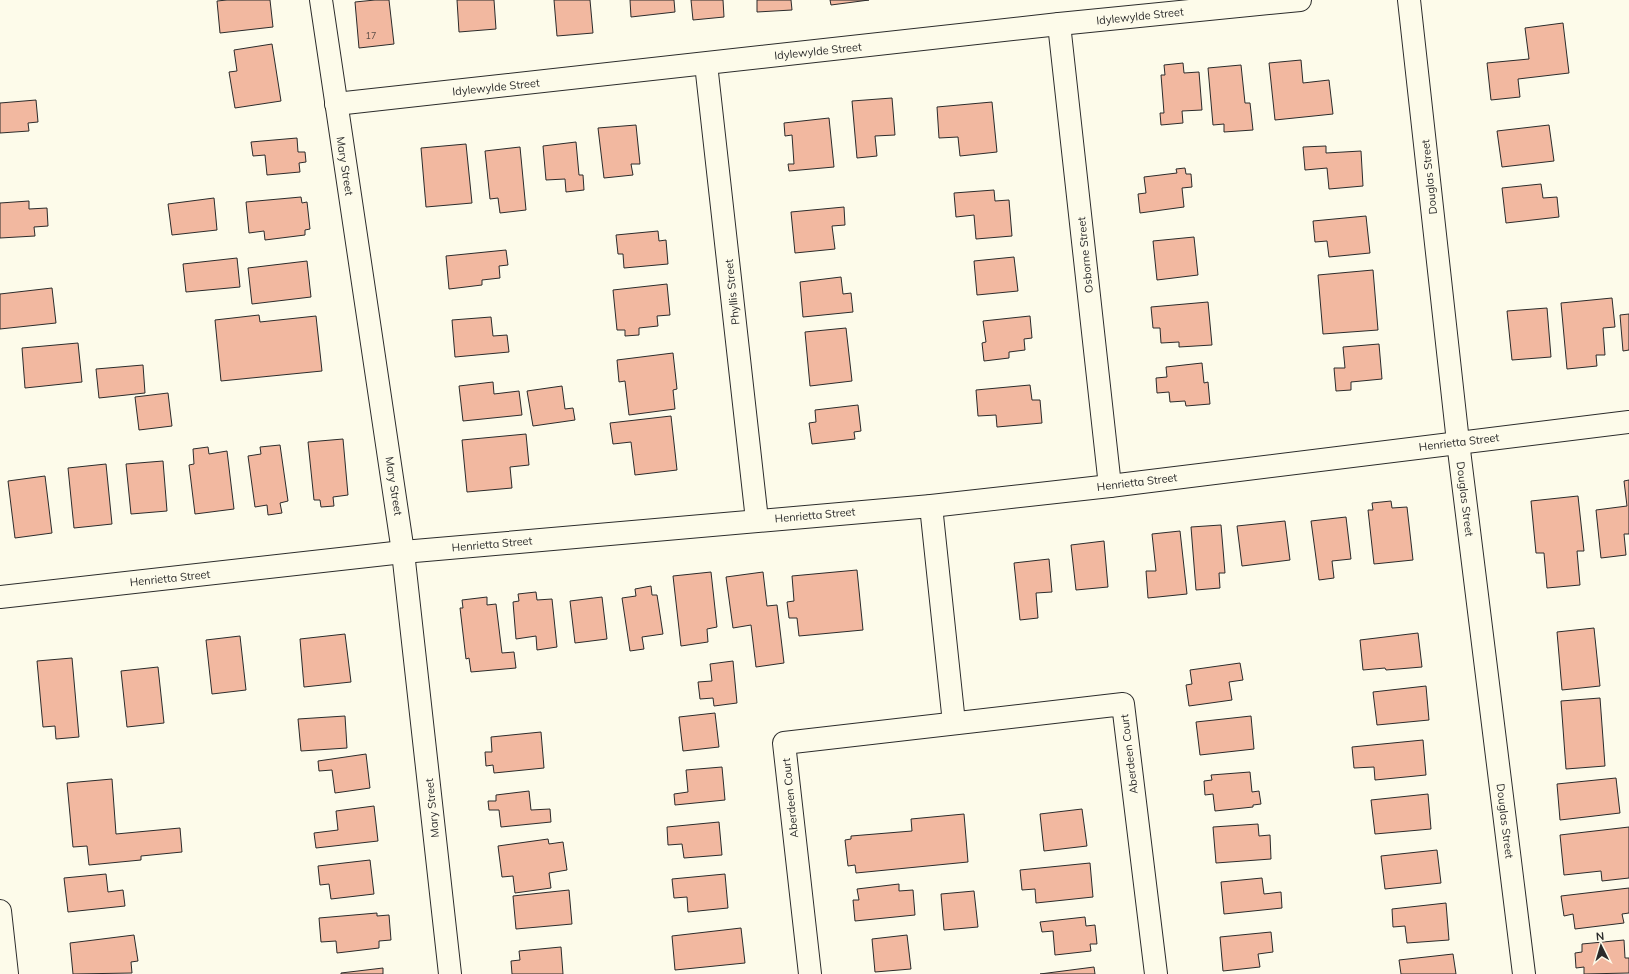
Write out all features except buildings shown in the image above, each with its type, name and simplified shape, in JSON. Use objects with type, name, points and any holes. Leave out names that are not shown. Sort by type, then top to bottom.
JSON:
[{"type":"street","name":"Mary Street","points":[[321,0],[404,552],[450,974]]},
{"type":"street","name":"Idylewylde Street","points":[[336,104],[1059,24],[1300,0]]},
{"type":"street","name":"Douglas Street","points":[[1409,0],[1458,442],[1524,974]]},
{"type":"street","name":"Osborne Street","points":[[1059,24],[1110,486]]},
{"type":"street","name":"Phyllis Street","points":[[706,64],[757,520]]},
{"type":"street","name":"Henrietta Street","points":[[0,597],[404,552],[931,506],[1110,486],[1629,422]]},
{"type":"street","points":[[931,506],[954,723]]},
{"type":"street","name":"Aberdeen Court","points":[[810,974],[784,743],[1124,704],[1156,974]]},
{"type":"street","points":[[0,911],[7,974]]}]
